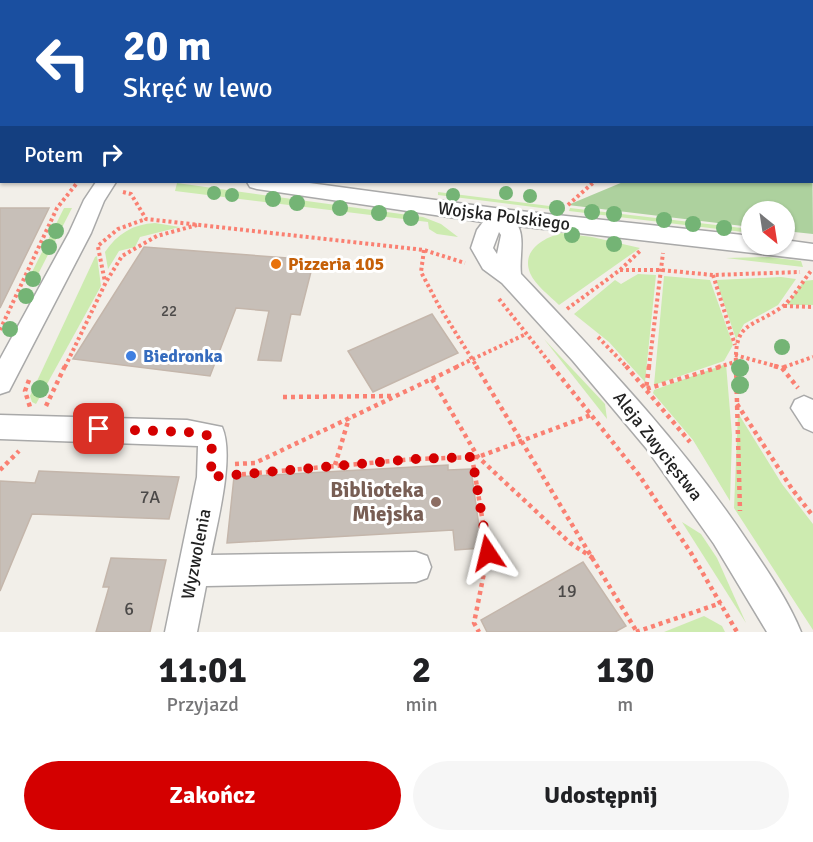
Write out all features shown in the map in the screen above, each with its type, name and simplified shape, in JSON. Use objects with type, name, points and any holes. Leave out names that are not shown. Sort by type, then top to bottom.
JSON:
[{"type":"street","name":"Wojska Polskiego","points":[[264,183],[502,217],[741,243]]},
{"type":"street","points":[[1,380],[80,233],[94,200],[104,185]]},
{"type":"street","name":"Aleja Zwycięstwa","points":[[502,217],[488,230],[482,248],[503,286],[532,327],[605,380],[686,481],[743,563],[785,632]]},
{"type":"street","name":"Wojska Polskiego","points":[[783,255],[812,265]]},
{"type":"street","name":"Wyzwolenia","points":[[0,427],[187,432],[212,436],[220,470],[193,571],[181,632]]},
{"type":"street","points":[[193,571],[417,567]]},
{"type":"path","points":[[0,330],[57,208],[76,183]]},
{"type":"path","points":[[86,183],[104,185],[131,194],[146,219]]},
{"type":"path","points":[[568,205],[593,183]]},
{"type":"path","points":[[92,255],[118,229],[146,219],[424,250],[447,255],[466,263]]},
{"type":"path","points":[[30,379],[25,391],[27,401],[32,409],[44,409],[105,282],[122,256],[157,236],[200,224]]},
{"type":"path","points":[[98,247],[105,282]]},
{"type":"path","points":[[424,250],[421,273],[594,558],[636,632],[720,603]]},
{"type":"path","points":[[663,252],[646,389],[735,362]]},
{"type":"path","points":[[220,470],[255,463],[472,360],[565,310],[620,270],[661,270],[713,275],[812,265]]},
{"type":"path","points":[[735,345],[746,327],[784,306],[812,265]]},
{"type":"path","points":[[713,275],[735,345],[740,523]]},
{"type":"path","points":[[503,286],[591,415],[639,475],[737,632]]},
{"type":"path","points":[[784,306],[813,308]]},
{"type":"path","points":[[735,355],[782,368],[813,357]]},
{"type":"path","points":[[432,379],[475,457],[570,543],[594,558]]},
{"type":"path","points":[[283,397],[397,396]]},
{"type":"path","points":[[736,403],[792,489],[813,516]]},
{"type":"path","points":[[220,470],[475,457],[591,415]]},
{"type":"path","points":[[335,465],[350,417]]},
{"type":"path","points":[[0,470],[19,451],[33,427]]},
{"type":"path","points":[[475,457],[488,553],[474,622],[479,632]]},
{"type":"green space","points":[[177,183],[423,217],[441,224],[458,237],[437,234],[429,229],[428,222],[175,191]]},
{"type":"green space","points":[[621,183],[812,183],[813,234],[795,232],[795,201],[741,201],[741,226],[568,205]]},
{"type":"green space","points":[[438,192],[565,208],[565,211],[438,195]]},
{"type":"green space","points":[[64,208],[72,208],[33,284],[26,284]]},
{"type":"green space","points":[[570,208],[741,228],[741,232],[569,211]]},
{"type":"green space","points":[[155,223],[180,227],[140,237],[135,247],[119,251],[108,269],[105,252],[115,240],[126,231],[140,225]]},
{"type":"green space","points":[[561,233],[592,237],[640,248],[559,305],[535,282],[528,265],[531,252],[536,246]]},
{"type":"green space","points":[[97,256],[101,286],[36,404],[32,402],[30,396]]},
{"type":"green space","points":[[769,257],[801,261],[803,267],[726,258]]},
{"type":"green space","points":[[638,274],[656,275],[645,382],[609,342],[574,314],[615,280],[621,284]]},
{"type":"green space","points":[[664,276],[710,280],[733,345],[724,361],[654,385]]},
{"type":"green space","points":[[781,277],[796,279],[778,305],[744,324],[736,339],[716,280]]},
{"type":"green space","points":[[813,280],[813,305],[787,305],[804,281]]},
{"type":"green space","points":[[544,339],[605,404],[607,419]]},
{"type":"green space","points":[[726,364],[732,435],[730,501],[693,440],[653,393],[654,390]]},
{"type":"green space","points":[[738,413],[782,484],[813,524],[813,630],[734,508]]},
{"type":"green space","points":[[682,522],[701,534],[717,558],[746,623]]},
{"type":"green space","points":[[704,616],[722,626],[725,632],[664,632]]},
{"type":"building","points":[[0,208],[49,208],[0,308]]},
{"type":"building","points":[[144,247],[314,260],[300,315],[291,314],[281,361],[258,360],[269,311],[236,308],[210,376],[73,359]]},
{"type":"building","points":[[432,314],[458,353],[373,392],[348,351]]},
{"type":"building","points":[[448,465],[448,470],[471,469],[482,548],[455,550],[453,530],[227,543],[234,477]]},
{"type":"building","points":[[39,471],[179,477],[169,519],[32,514],[0,591],[0,481],[35,483]]},
{"type":"building","points":[[111,558],[166,560],[150,632],[96,632],[109,587],[103,587]]},
{"type":"building","points":[[583,562],[626,626],[615,632],[487,632],[481,620]]},
{"type":"place","name":"Pizzeria 105","points":[[276,264]]},
{"type":"place","name":"Biedronka","points":[[131,356]]},
{"type":"place","name":"Biblioteka Miejska","points":[[436,502]]},
{"type":"route","points":[[99,429],[187,432],[212,436],[211,477],[415,459],[472,457],[488,553]]}]
